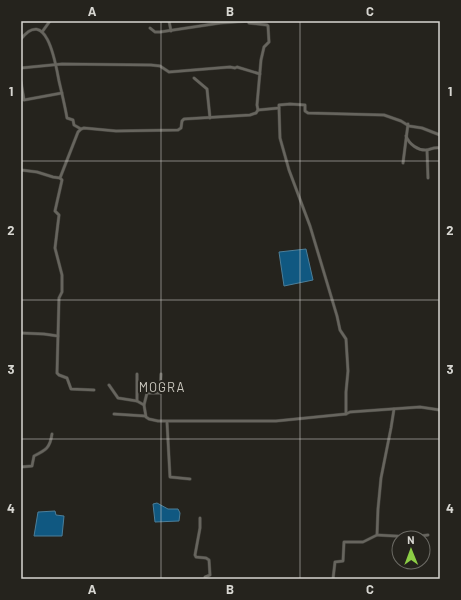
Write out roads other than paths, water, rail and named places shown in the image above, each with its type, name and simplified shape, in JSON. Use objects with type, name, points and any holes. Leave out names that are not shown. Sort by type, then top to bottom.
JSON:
[{"type":"street","points":[[169,21],[170,31]]},
{"type":"street","points":[[150,28],[157,32],[220,23],[248,21],[249,23],[267,25],[269,42],[264,47],[260,63],[257,105],[258,110]]},
{"type":"street","points":[[42,32],[50,22]]},
{"type":"street","points":[[21,39],[33,30],[42,32],[48,39],[56,64],[67,118],[73,120],[74,125],[81,129],[116,131],[178,130],[181,128],[182,121],[184,119],[250,115],[256,113],[258,110],[279,108],[279,106],[283,105],[305,105],[305,111],[308,113],[384,115],[408,124],[409,126],[422,128],[440,135]]},
{"type":"street","points":[[21,68],[56,64],[157,65],[169,72],[237,67],[260,74]]},
{"type":"street","points":[[194,78],[207,89],[210,118]]},
{"type":"street","points":[[21,82],[24,100],[62,93]]},
{"type":"street","points":[[279,108],[280,138],[289,170],[310,226],[340,330],[346,339],[348,371],[346,414]]},
{"type":"street","points":[[403,163],[408,124]]},
{"type":"street","points":[[81,129],[78,132],[60,178],[62,180],[55,211],[59,216],[55,248],[62,276],[62,292],[59,298],[58,374],[67,378],[71,390],[94,390]]},
{"type":"street","points":[[406,136],[412,145],[418,148],[427,150],[440,148]]},
{"type":"street","points":[[427,150],[428,178]]},
{"type":"street","points":[[21,170],[37,172],[54,178],[60,178]]},
{"type":"street","points":[[21,333],[58,336]]},
{"type":"street","points":[[137,374],[137,401]]},
{"type":"street","points":[[145,416],[144,405],[147,393],[160,393],[161,374]]},
{"type":"street","points":[[109,385],[117,397],[137,401],[144,405]]},
{"type":"street","points":[[114,414],[145,416],[149,419],[167,422],[281,420],[346,414],[357,411],[394,409],[420,408],[440,410]]},
{"type":"street","points":[[377,535],[381,478],[394,409]]},
{"type":"street","points":[[167,422],[170,477],[190,479]]},
{"type":"street","points":[[21,467],[32,466],[34,456],[48,447],[52,434]]},
{"type":"street","points":[[200,518],[196,557],[203,557],[209,560],[210,575],[205,577],[205,579]]},
{"type":"street","points":[[333,579],[335,562],[343,561],[344,542],[363,542],[377,535],[391,536]]},
{"type":"water","points":[[306,249],[313,280],[284,286],[279,252]]},
{"type":"water","points":[[157,503],[168,509],[178,509],[180,513],[179,521],[155,522],[153,504]]},
{"type":"water","points":[[55,511],[56,515],[64,516],[62,536],[34,536],[38,512]]},
{"type":"district","name":"MOGRA","points":[[162,387]]}]
